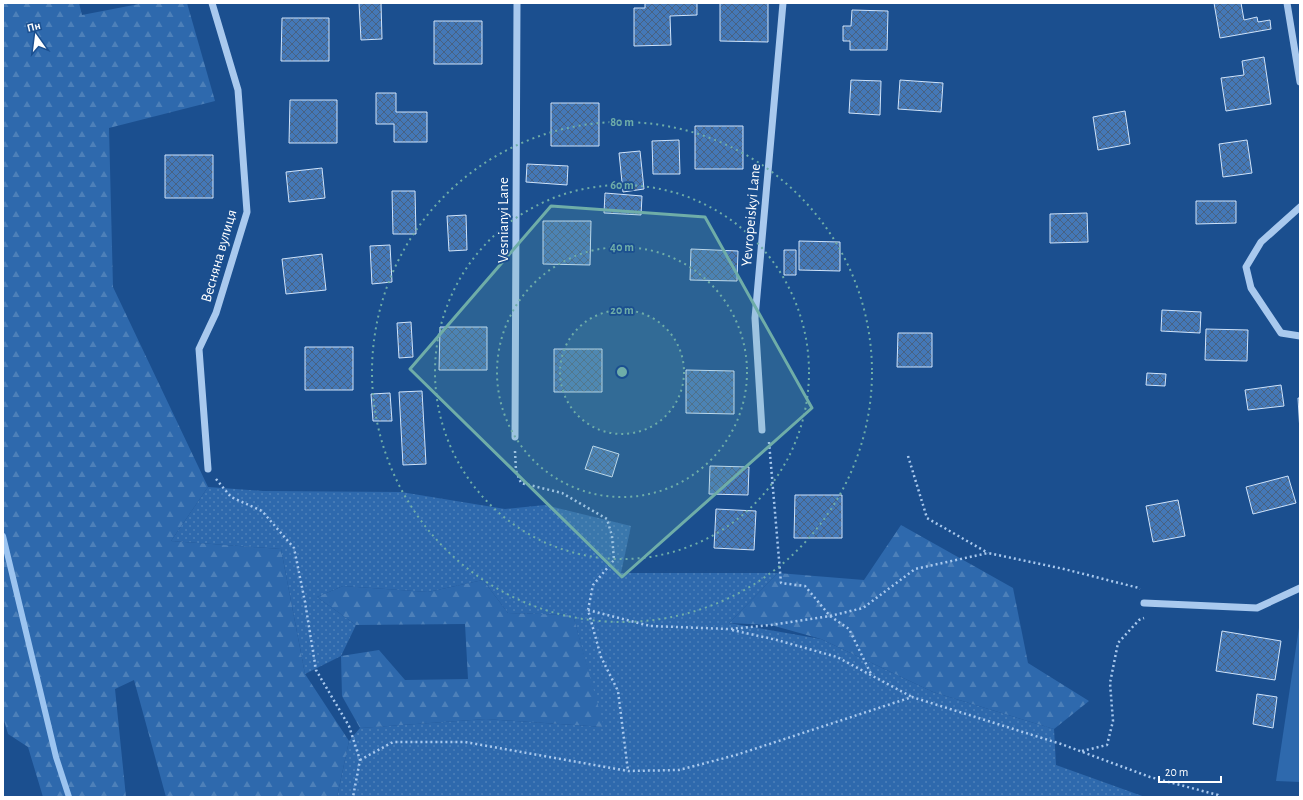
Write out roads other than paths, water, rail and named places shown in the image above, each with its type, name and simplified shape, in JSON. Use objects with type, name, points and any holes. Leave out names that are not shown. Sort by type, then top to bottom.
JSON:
[{"type":"street","name":"Весняна вулиця","points":[[208,469],[199,349],[216,312],[247,212],[238,90],[212,3]]},
{"type":"street","name":"Vesnianyi Lane","points":[[514,437],[517,3]]},
{"type":"street","name":"Yevropeiskyi Lane","points":[[762,430],[755,318],[783,3]]},
{"type":"street","points":[[1287,3],[1300,82]]},
{"type":"street","points":[[1300,207],[1261,242],[1246,267],[1251,288],[1281,333],[1300,336]]},
{"type":"street","points":[[1144,603],[1257,608],[1300,588]]},
{"type":"waterway","points":[[3,536],[56,757],[69,797]]}]
